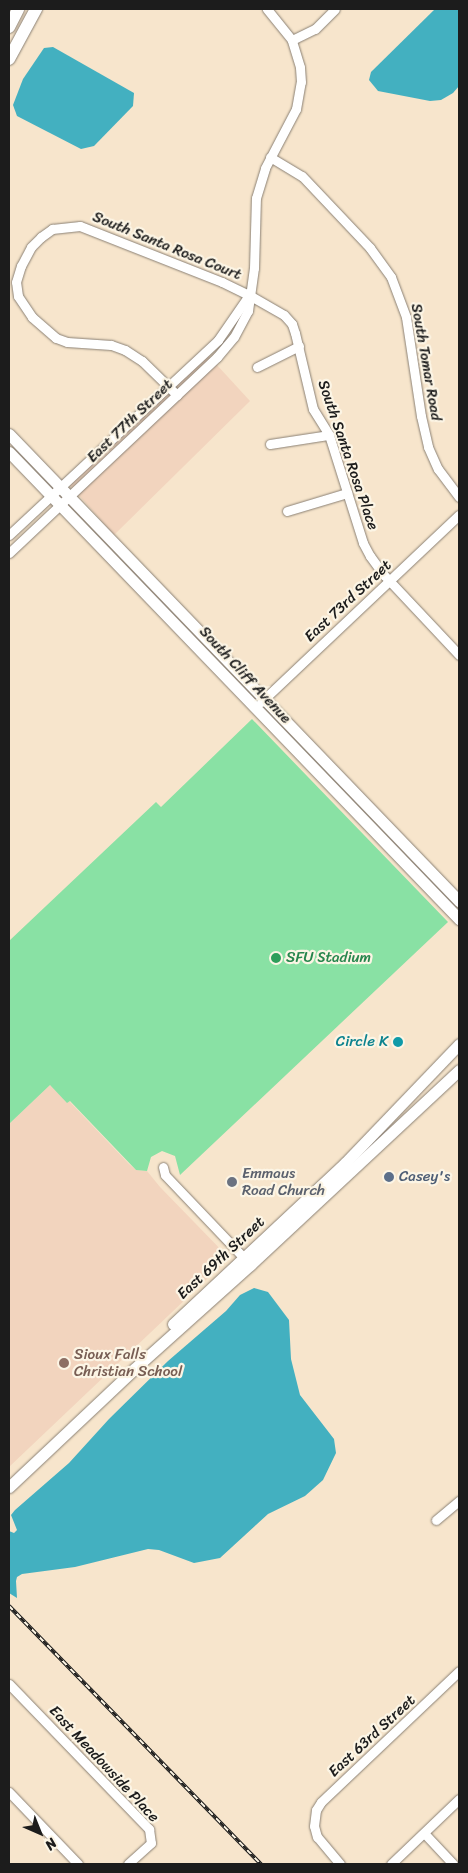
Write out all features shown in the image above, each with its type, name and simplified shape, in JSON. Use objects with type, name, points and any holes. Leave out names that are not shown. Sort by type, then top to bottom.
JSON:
[{"type":"highway","points":[[9,26],[18,9]]},
{"type":"highway","points":[[9,59],[36,9]]},
{"type":"main road","name":"South Cliff Avenue","points":[[9,434],[70,497],[459,919]]},
{"type":"main road","name":"South Cliff Avenue","points":[[9,452],[60,506],[260,704],[457,894]]},
{"type":"main road","name":"East 69th Street","points":[[247,1261],[459,1044]]},
{"type":"main road","name":"East 69th Street","points":[[9,1487],[134,1369],[162,1335],[459,1070]]},
{"type":"street","name":"East 77th Street","points":[[9,553],[217,357],[234,337],[248,311],[254,268],[256,198],[270,157],[300,97],[300,67],[292,40],[267,9]]},
{"type":"street","points":[[292,40],[315,29],[335,9]]},
{"type":"street","name":"South Tomar Road","points":[[270,157],[302,176],[370,248],[391,277],[406,317],[421,416],[428,446],[438,469],[459,496]]},
{"type":"street","name":"South Santa Rosa Court","points":[[177,395],[142,361],[125,350],[111,345],[68,342],[56,338],[32,317],[18,296],[16,282],[21,266],[31,247],[52,229],[80,226],[249,295]]},
{"type":"street","name":"East 77th Street","points":[[9,535],[218,340],[233,320],[241,303],[249,295]]},
{"type":"street","name":"South Santa Rosa Place","points":[[249,295],[284,315],[292,324],[299,346],[313,409],[329,435],[363,543],[379,569],[459,655]]},
{"type":"street","points":[[257,367],[299,346]]},
{"type":"street","points":[[270,444],[329,435]]},
{"type":"street","points":[[287,511],[347,493]]},
{"type":"street","name":"East 73rd Street","points":[[260,704],[459,515]]},
{"type":"street","points":[[163,1167],[165,1175],[247,1261]]},
{"type":"street","points":[[436,1520],[459,1501]]},
{"type":"street","name":"East 63rd Street","points":[[340,1864],[317,1837],[314,1826],[316,1810],[321,1802],[459,1671]]},
{"type":"street","name":"East Meadowside Place","points":[[9,1684],[149,1828],[151,1842],[128,1864]]},
{"type":"street","points":[[9,1792],[78,1864]]},
{"type":"street","points":[[391,1864],[459,1799]]},
{"type":"street","points":[[424,1833],[453,1864]]},
{"type":"shaded area","points":[[205,352],[250,401],[114,535],[69,484]]},
{"type":"shaded area","name":"Sioux Falls Christian School","points":[[50,1085],[67,1102],[69,1101],[129,1164],[136,1170],[147,1171],[160,1187],[229,1258],[9,1467],[9,1124]]},
{"type":"green space","points":[[252,719],[448,922],[180,1175],[175,1156],[162,1151],[151,1157],[147,1171],[136,1170],[70,1101],[67,1103],[50,1085],[9,1124],[9,941],[156,802],[161,807]]},
{"type":"water","points":[[435,9],[459,9],[459,86],[453,93],[441,100],[430,101],[378,91],[369,80],[371,72]]},
{"type":"water","points":[[53,47],[134,93],[133,106],[94,146],[81,149],[17,116],[13,105],[23,79],[44,48]]},
{"type":"water","points":[[254,1288],[268,1292],[289,1320],[291,1359],[300,1395],[334,1439],[336,1453],[323,1480],[305,1496],[268,1514],[220,1558],[194,1563],[159,1550],[148,1549],[75,1567],[22,1574],[17,1577],[16,1581],[17,1598],[9,1593],[9,1531],[14,1533],[17,1530],[11,1515],[15,1510],[69,1463],[109,1419],[168,1361],[226,1311],[240,1295]]},
{"type":"railway","points":[[9,1606],[261,1864]]},
{"type":"place","name":"SFU Stadium","points":[[276,958]]},
{"type":"place","name":"Circle K","points":[[398,1042]]},
{"type":"place","name":"Casey's","points":[[389,1177]]},
{"type":"place","name":"Emmaus Road Church","points":[[232,1182]]},
{"type":"place","name":"Sioux Falls Christian School","points":[[64,1363]]}]
